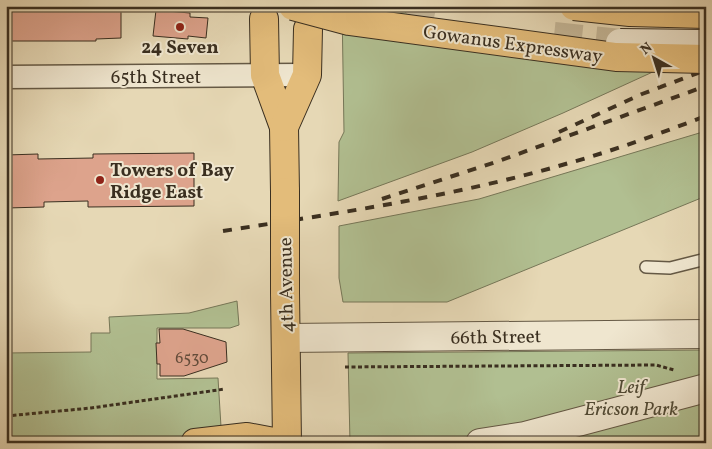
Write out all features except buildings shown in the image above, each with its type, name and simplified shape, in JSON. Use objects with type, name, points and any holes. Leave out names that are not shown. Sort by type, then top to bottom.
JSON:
[{"type":"main road","name":"Gowanus Expressway","points":[[293,6],[349,21],[616,57],[706,59]]},
{"type":"main road","points":[[574,6],[630,12],[706,14]]},
{"type":"main road","name":"4th Avenue","points":[[264,18],[264,75],[284,127],[287,443]]},
{"type":"main road","name":"4th Avenue","points":[[284,127],[307,75],[308,29]]},
{"type":"main road","points":[[195,443],[247,436],[279,443]]},
{"type":"street","points":[[620,43],[706,44]]},
{"type":"street","name":"65th Street","points":[[6,77],[307,75]]},
{"type":"street","name":"66th Street","points":[[286,338],[706,334]]},
{"type":"street","points":[[480,443],[533,434],[706,388]]},
{"type":"lane","points":[[646,267],[670,268],[706,259]]},
{"type":"path","points":[[345,367],[656,365],[674,371]]},
{"type":"path","points":[[6,416],[91,408],[225,389]]},
{"type":"green space","points":[[342,6],[398,6],[440,41],[668,65],[472,152],[338,201],[339,142],[344,132]]},
{"type":"green space","points":[[706,131],[706,196],[447,302],[343,302],[339,278],[339,226],[479,199]]},
{"type":"green space","points":[[237,301],[239,325],[230,328],[157,328],[157,379],[218,378],[222,443],[6,443],[6,353],[91,352],[91,333],[110,333],[109,317],[189,313]]},
{"type":"green space","name":"Leif Ericson Park","points":[[706,350],[706,443],[350,443],[348,353]]},
{"type":"tunnel","points":[[365,6],[445,23]]},
{"type":"tunnel","points":[[554,36],[620,43]]},
{"type":"railway","points":[[621,11],[647,6]]},
{"type":"railway","points":[[620,50],[656,44],[706,29]]},
{"type":"railway","points":[[559,132],[642,94],[706,70]]},
{"type":"railway","points":[[382,199],[496,162],[706,86]]},
{"type":"railway","points":[[223,231],[398,203],[527,175],[604,153],[706,116]]},
{"type":"place","name":"24 Seven","points":[[180,27]]},
{"type":"place","name":"Towers of Bay Ridge East","points":[[100,180]]}]
